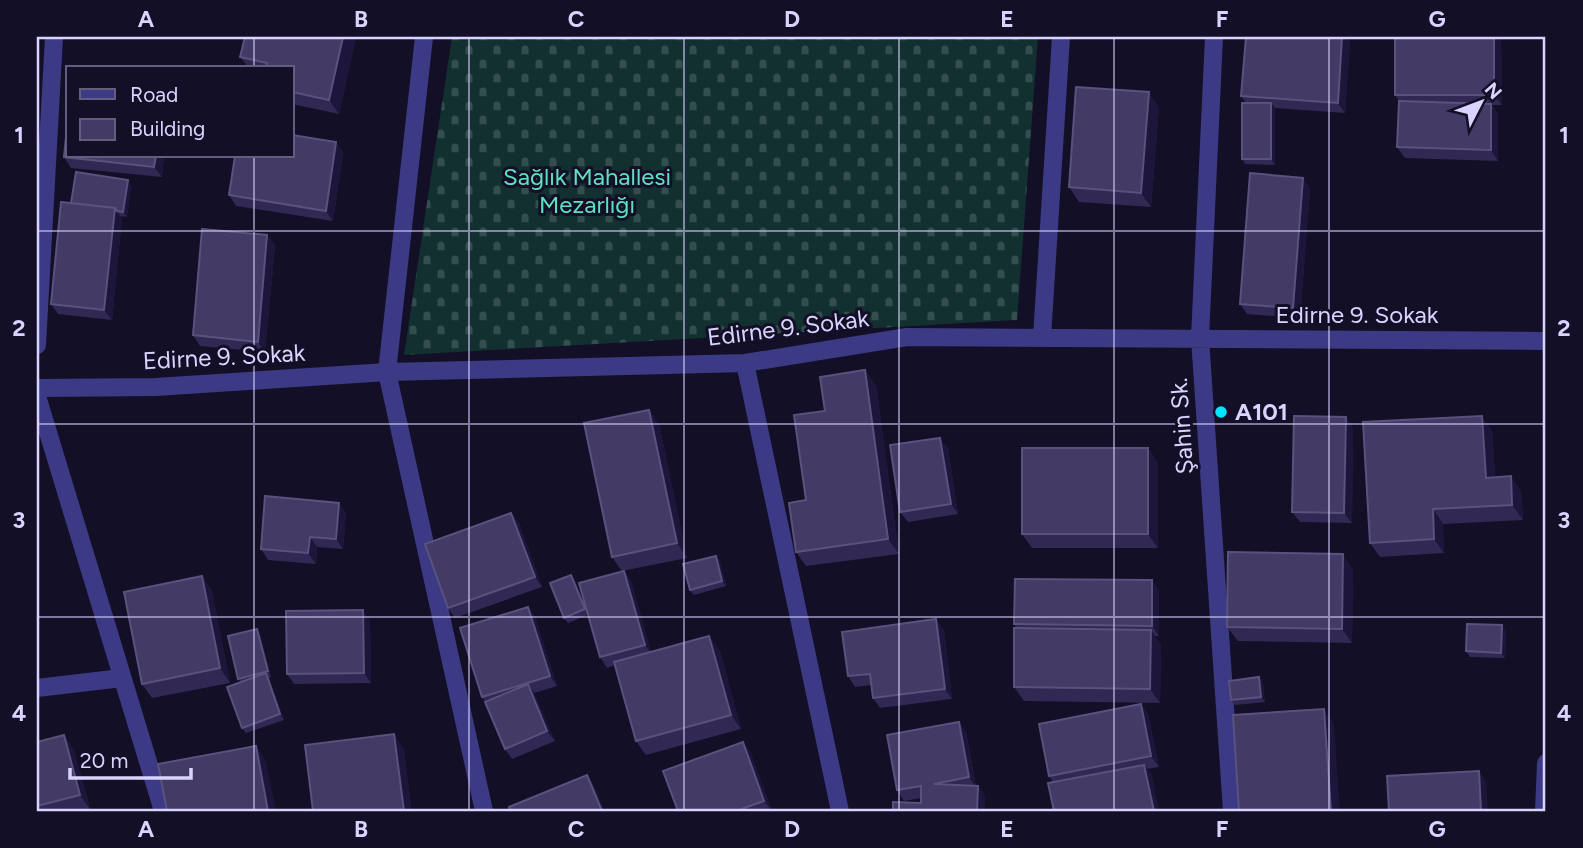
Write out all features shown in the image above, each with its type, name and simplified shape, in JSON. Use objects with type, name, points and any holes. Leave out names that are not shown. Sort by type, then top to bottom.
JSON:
[{"type":"street","points":[[37,345],[54,37]]},
{"type":"street","points":[[424,37],[387,372],[484,811]]},
{"type":"street","points":[[1042,337],[1061,37]]},
{"type":"street","name":"Şahin Sk.","points":[[1213,37],[1200,338],[1232,811]]},
{"type":"street","name":"Edirne 9. Sokak","points":[[37,388],[156,387],[387,372],[745,363],[907,337],[1546,341]]},
{"type":"street","points":[[745,363],[840,811]]},
{"type":"street","points":[[37,396],[163,811]]},
{"type":"street","points":[[37,688],[122,678]]},
{"type":"street","points":[[1544,811],[1546,763]]},
{"type":"green space","name":"Sağlık Mahallesi Mezarlığı","points":[[452,37],[1038,37],[1017,320],[404,355]]},
{"type":"building","points":[[245,37],[343,37],[329,100],[294,92],[294,66],[266,66],[267,63],[240,57]]},
{"type":"building","points":[[1246,37],[1342,37],[1338,103],[1241,96]]},
{"type":"building","points":[[1395,37],[1494,37],[1494,95],[1395,95]]},
{"type":"building","points":[[1076,87],[1149,92],[1141,193],[1069,187]]},
{"type":"building","points":[[1399,101],[1491,104],[1491,150],[1397,147]]},
{"type":"building","points":[[1242,103],[1271,103],[1271,159],[1242,159]]},
{"type":"building","points":[[294,135],[336,142],[326,211],[229,195],[235,158],[294,158]]},
{"type":"building","points":[[73,158],[156,158],[154,167]]},
{"type":"building","points":[[76,172],[128,180],[123,212],[115,208],[71,203]]},
{"type":"building","points":[[1250,173],[1303,178],[1293,308],[1240,304]]},
{"type":"building","points":[[61,202],[115,208],[104,310],[51,304]]},
{"type":"building","points":[[202,229],[267,235],[258,342],[193,335]]},
{"type":"building","points":[[865,370],[888,539],[796,552],[789,503],[806,500],[794,415],[825,411],[820,377]]},
{"type":"building","points":[[649,410],[677,543],[612,557],[584,423]]},
{"type":"building","points":[[1294,416],[1346,417],[1344,513],[1292,512]]},
{"type":"building","points":[[1482,416],[1486,478],[1511,476],[1512,505],[1433,509],[1434,539],[1370,543],[1363,422]]},
{"type":"building","points":[[940,438],[951,504],[900,512],[890,445]]},
{"type":"building","points":[[1022,448],[1148,448],[1148,534],[1022,534]]},
{"type":"building","points":[[265,496],[339,503],[336,539],[310,537],[308,553],[261,549]]},
{"type":"building","points":[[511,513],[535,577],[448,608],[425,544]]},
{"type":"building","points":[[1228,552],[1343,554],[1342,629],[1227,627]]},
{"type":"building","points":[[716,556],[722,581],[690,590],[683,564]]},
{"type":"building","points":[[624,571],[645,645],[600,657],[579,583]]},
{"type":"building","points":[[571,575],[585,609],[564,618],[550,583]]},
{"type":"building","points":[[202,576],[220,668],[142,684],[124,592]]},
{"type":"building","points":[[1015,579],[1152,580],[1152,626],[1014,624]]},
{"type":"building","points":[[528,607],[550,676],[482,697],[460,628]]},
{"type":"building","points":[[363,610],[364,673],[287,674],[286,611]]},
{"type":"building","points":[[936,619],[945,689],[873,698],[870,674],[848,676],[842,632]]},
{"type":"building","points":[[1467,624],[1502,625],[1501,653],[1466,651]]},
{"type":"building","points":[[1014,628],[1151,630],[1150,689],[1014,687]]},
{"type":"building","points":[[257,629],[268,671],[238,679],[228,636]]},
{"type":"building","points":[[709,636],[731,715],[636,741],[614,662]]},
{"type":"building","points":[[266,673],[280,714],[242,728],[227,687]]},
{"type":"building","points":[[1259,677],[1261,697],[1231,700],[1229,681]]},
{"type":"building","points":[[528,684],[547,731],[505,749],[485,702]]},
{"type":"building","points":[[1141,704],[1151,756],[1049,776],[1039,724]]},
{"type":"building","points":[[1324,709],[1331,811],[1239,811],[1233,715]]},
{"type":"building","points":[[959,722],[969,777],[934,784],[978,786],[977,811],[893,811],[893,802],[921,803],[921,786],[897,790],[887,735]]},
{"type":"building","points":[[394,734],[404,811],[313,811],[305,745]]},
{"type":"building","points":[[64,735],[80,795],[37,806],[37,742]]},
{"type":"building","points":[[743,742],[764,801],[736,811],[678,811],[663,771]]},
{"type":"building","points":[[256,746],[268,811],[167,811],[158,764]]},
{"type":"building","points":[[1144,765],[1154,811],[1054,811],[1048,783]]},
{"type":"building","points":[[1479,771],[1481,811],[1389,811],[1387,776]]},
{"type":"building","points":[[587,775],[602,811],[510,811],[509,807]]},
{"type":"place","name":"A101","points":[[1221,412]]}]
